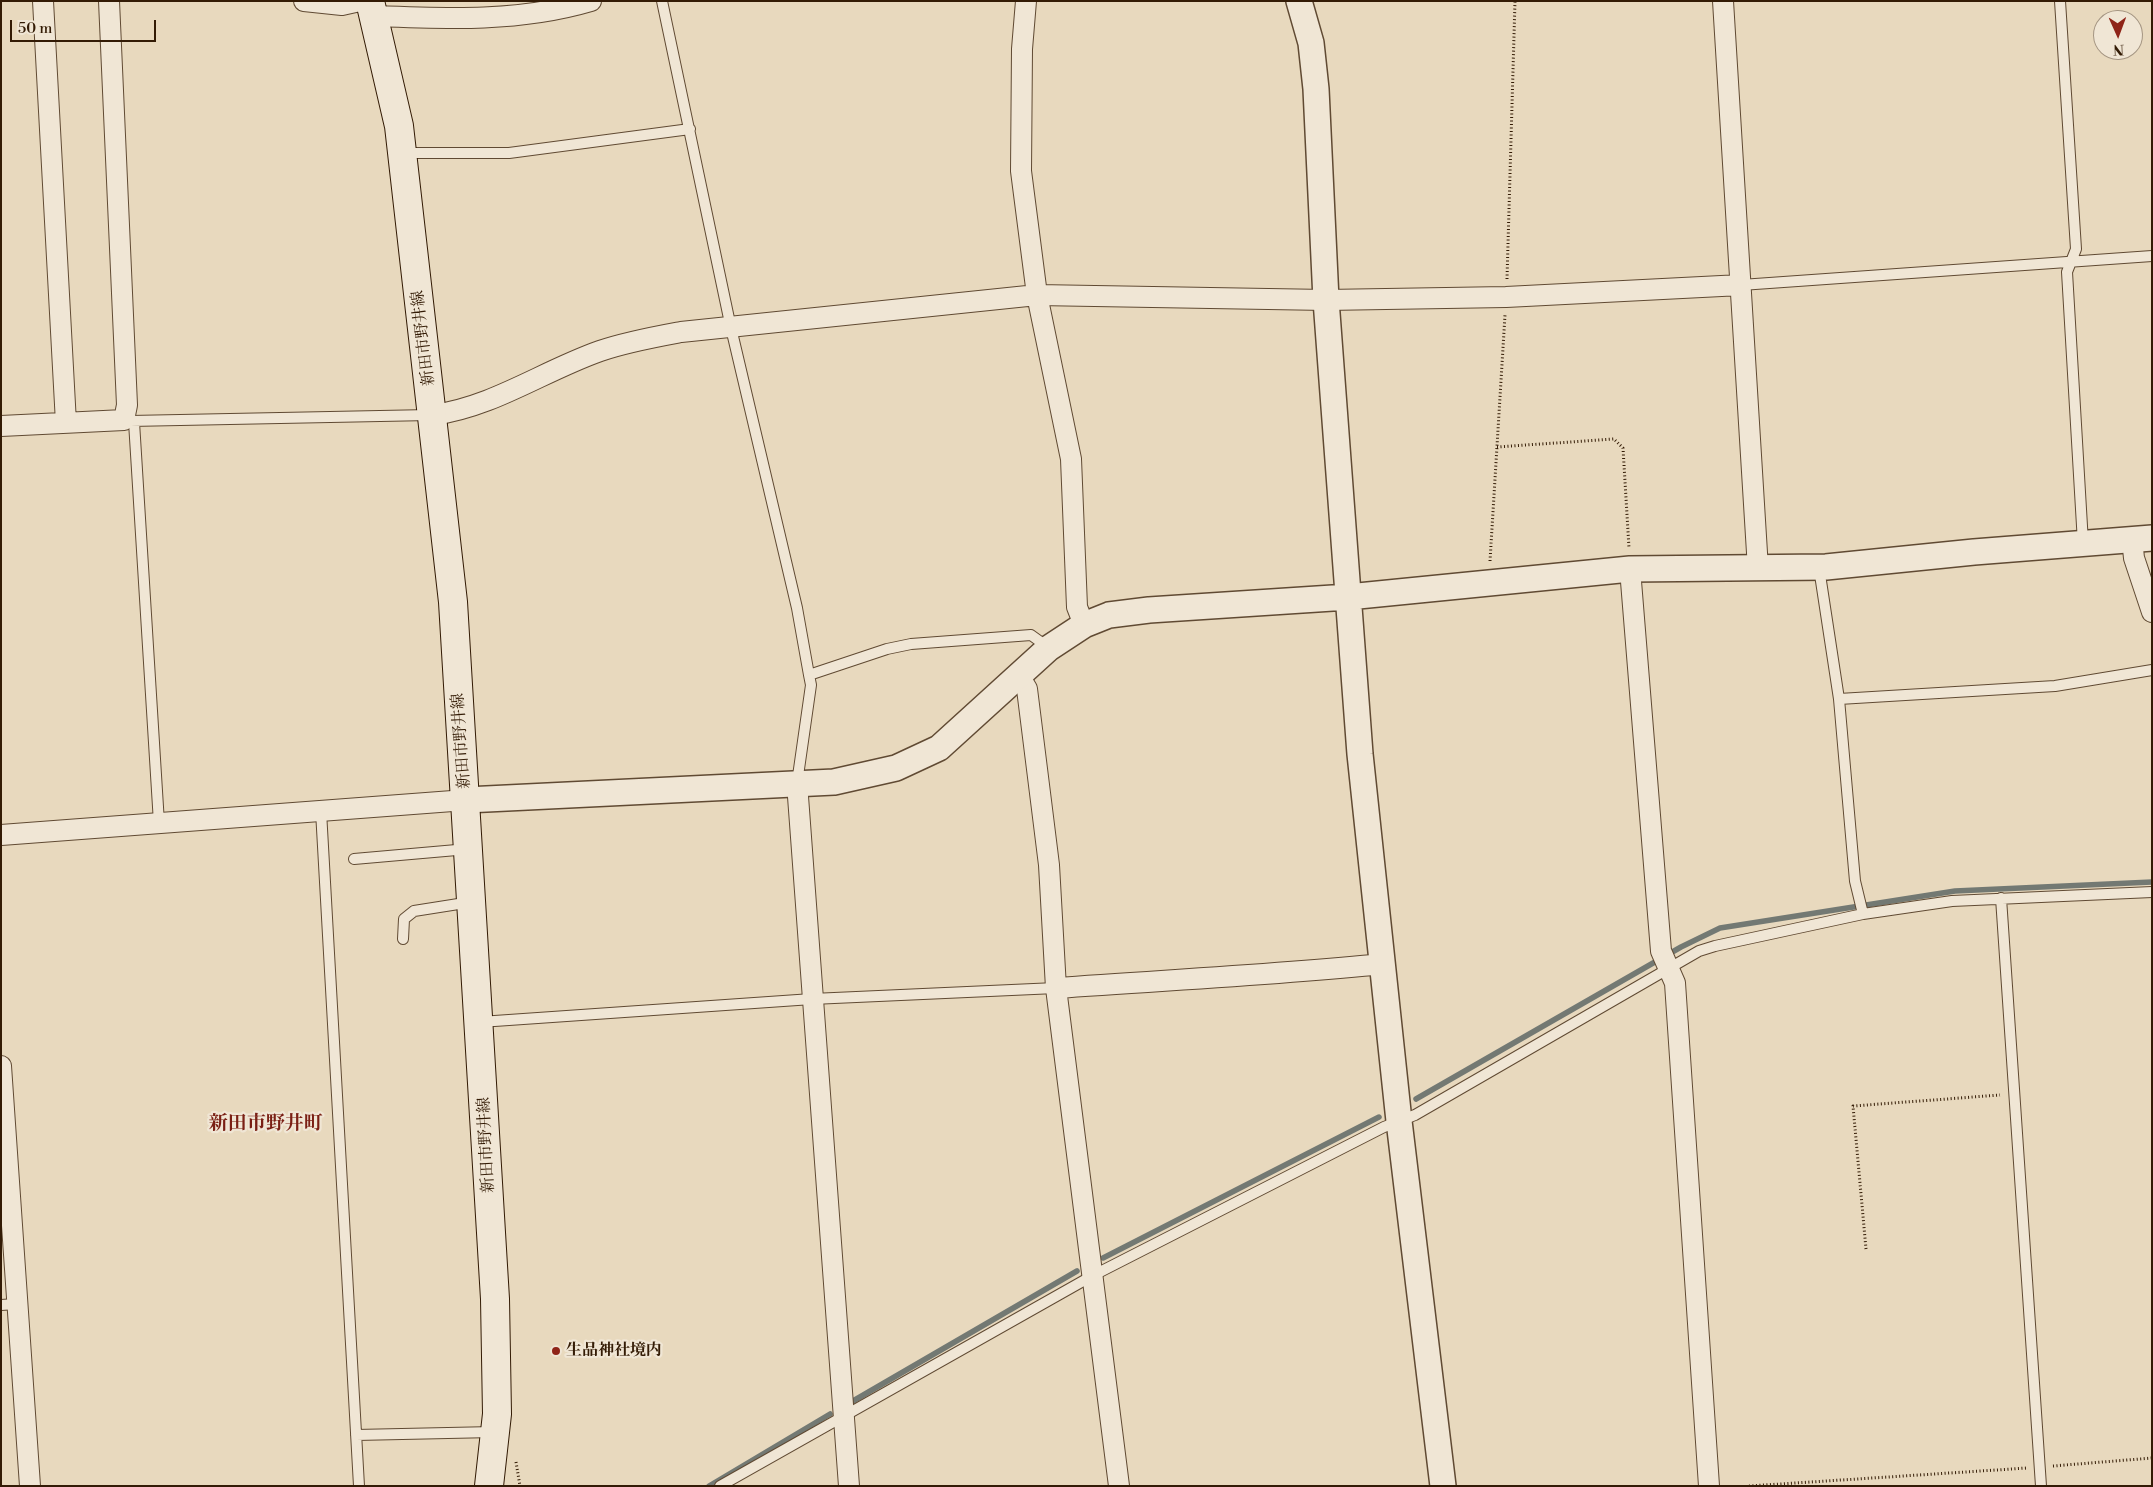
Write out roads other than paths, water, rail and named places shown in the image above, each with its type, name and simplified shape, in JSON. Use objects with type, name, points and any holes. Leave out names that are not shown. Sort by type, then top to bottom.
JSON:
[{"type":"main road","name":"新田市野井線","points":[[368,6],[399,126],[454,602],[495,1299],[497,1414],[488,1486]]},
{"type":"street","points":[[43,1],[66,423]]},
{"type":"street","points":[[1,426],[129,421],[109,1]]},
{"type":"street","points":[[304,1],[483,18],[528,16],[591,1]]},
{"type":"street","points":[[1026,1],[1022,49],[1021,171],[1037,295],[1070,459],[1077,607],[1084,625]]},
{"type":"street","points":[[1300,1],[1311,44],[1316,89],[1326,300],[1360,754],[1399,1120],[1443,1486]]},
{"type":"street","points":[[1723,1],[1758,569]]},
{"type":"street","points":[[433,415],[458,412],[607,349],[641,339],[681,332],[1037,295],[1326,300],[1506,297],[1741,285]]},
{"type":"street","points":[[1,835],[466,800],[834,782],[896,768],[939,748],[1018,674],[1050,648],[1084,625],[1109,615],[1149,610],[1348,597],[1630,568],[1758,569],[1819,567],[2142,538],[2134,558],[2152,612]]},
{"type":"street","points":[[1630,568],[1665,960],[1675,983],[1709,1486]]},
{"type":"street","points":[[1018,674],[1027,690],[1049,864],[1056,988],[1119,1486]]},
{"type":"street","points":[[797,783],[849,1486]]},
{"type":"street","points":[[1056,988],[1192,978],[1277,975],[1383,964]]},
{"type":"street","points":[[1,1066],[9,1305],[30,1486]]},
{"type":"lane","points":[[662,1],[731,328],[797,608],[811,685],[797,783]]},
{"type":"lane","points":[[2060,1],[2076,248],[2067,272],[2083,543]]},
{"type":"lane","points":[[402,153],[510,154],[690,129]]},
{"type":"lane","points":[[1741,285],[2152,256]]},
{"type":"lane","points":[[159,823],[129,421],[433,415]]},
{"type":"lane","points":[[1819,567],[1839,699],[1855,881],[1863,914]]},
{"type":"lane","points":[[809,675],[911,644],[1031,635],[1050,648]]},
{"type":"lane","points":[[1839,699],[2055,686],[2152,670]]},
{"type":"lane","points":[[321,810],[359,1486]]},
{"type":"lane","points":[[354,858],[469,849]]},
{"type":"lane","points":[[720,1486],[1092,1276],[1399,1120],[1415,1115],[1665,960],[1715,946],[1863,914],[1952,901],[2152,892]]},
{"type":"lane","points":[[2001,898],[2041,1486]]},
{"type":"lane","points":[[402,939],[404,919],[414,911],[472,902]]},
{"type":"lane","points":[[480,1022],[812,999],[1056,988]]},
{"type":"lane","points":[[356,1435],[495,1432]]},
{"type":"waterway","points":[[1416,1099],[1681,947],[1720,928],[1955,891],[2152,882]]},
{"type":"waterway","points":[[1103,1258],[1379,1117]]},
{"type":"waterway","points":[[853,1401],[1077,1271]]},
{"type":"waterway","points":[[709,1486],[830,1414]]},
{"type":"place","name":"生品神社境内","points":[[556,1351]]},
{"type":"district","name":"新田市野井町","points":[[266,1124]]}]
